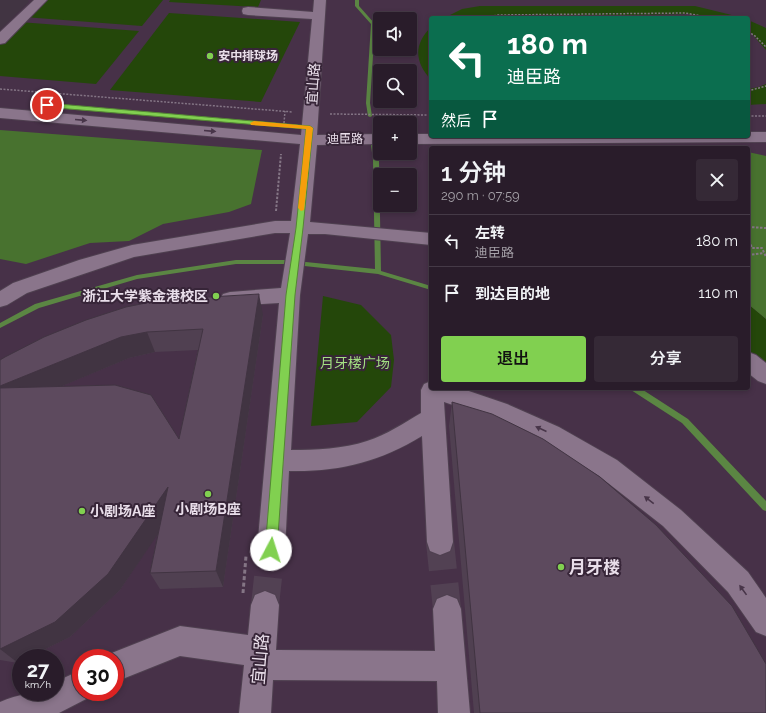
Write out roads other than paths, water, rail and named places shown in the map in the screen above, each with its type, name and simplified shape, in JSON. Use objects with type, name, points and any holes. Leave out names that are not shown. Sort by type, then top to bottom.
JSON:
[{"type":"street","points":[[0,40],[41,0]]},
{"type":"street","name":"宜山路","points":[[271,550],[291,290],[310,127],[320,0]]},
{"type":"street","points":[[248,11],[318,16]]},
{"type":"street","name":"迪臣路","points":[[0,101],[310,127],[373,138]]},
{"type":"street","name":"迪臣路","points":[[0,113],[284,125]]},
{"type":"street","name":"迪臣路","points":[[310,127],[373,122]]},
{"type":"street","points":[[750,126],[766,126]]},
{"type":"street","points":[[417,127],[429,127]]},
{"type":"street","points":[[750,137],[766,137]]},
{"type":"street","points":[[417,139],[588,138]]},
{"type":"street","points":[[0,300],[20,288],[132,251],[275,227],[298,234],[378,233],[429,239]]},
{"type":"street","points":[[214,301],[291,290]]},
{"type":"street","points":[[750,363],[766,375]]},
{"type":"street","points":[[440,542],[432,390],[447,393],[499,411],[551,434],[608,468],[672,518],[738,582],[766,622]]},
{"type":"street","points":[[279,460],[303,461],[343,457],[381,446],[434,417]]},
{"type":"street","name":"宜山路","points":[[255,713],[265,605]]},
{"type":"street","points":[[447,609],[454,713]]},
{"type":"street","points":[[124,663],[180,641],[259,659],[451,666]]},
{"type":"street","points":[[10,713],[36,708],[72,690]]},
{"type":"waterway","points":[[357,0],[357,6],[373,24],[368,103],[370,116]]},
{"type":"waterway","points":[[376,160],[378,272]]},
{"type":"waterway","points":[[0,326],[37,306],[137,277],[236,262],[286,262],[378,272]]},
{"type":"waterway","points":[[378,272],[429,287]]},
{"type":"waterway","points":[[637,390],[685,421],[766,507]]},
{"type":"tunnel","points":[[440,542],[447,609]]},
{"type":"tunnel","points":[[265,605],[271,550]]},
{"type":"place","name":"安中排球场","points":[[210,56]]},
{"type":"place","name":"浙江大学紫金港校区","points":[[216,296]]},
{"type":"place","name":"小剧场B座","points":[[208,494]]},
{"type":"place","name":"小剧场A座","points":[[82,511]]},
{"type":"place","name":"月牙楼","points":[[561,567]]},
{"type":"park label","name":"月牙楼广场","points":[[355,363]]}]
